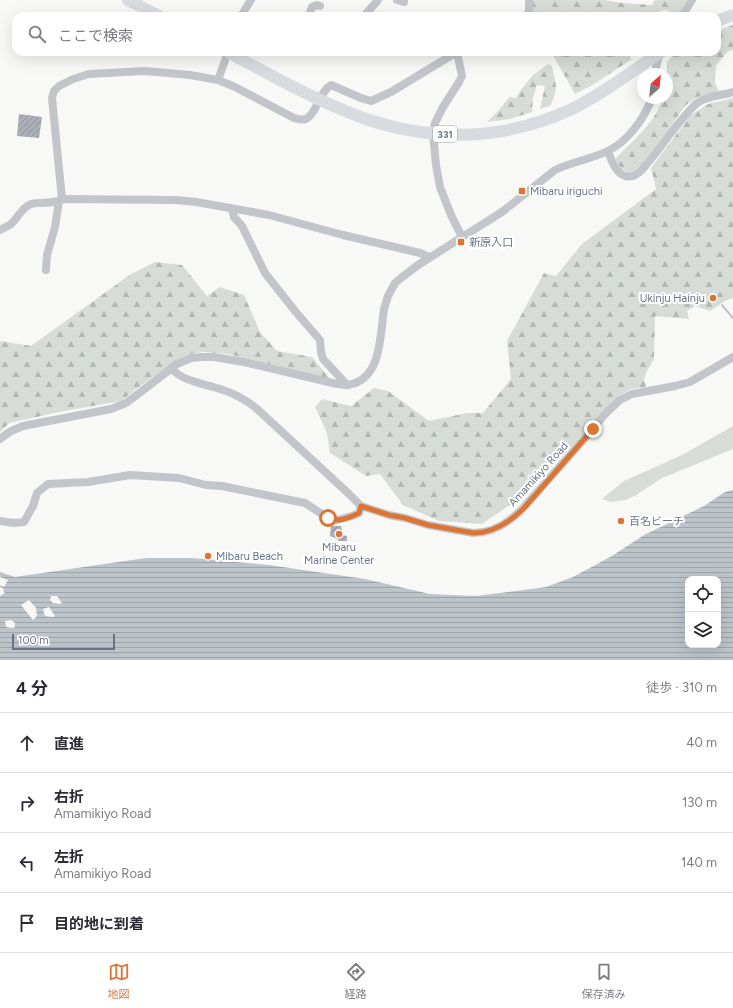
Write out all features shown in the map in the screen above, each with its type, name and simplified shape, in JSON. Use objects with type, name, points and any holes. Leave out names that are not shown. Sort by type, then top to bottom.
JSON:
[{"type":"highway","points":[[128,0],[151,12]]},
{"type":"highway","points":[[721,20],[733,16]]},
{"type":"highway","name":"331","points":[[236,56],[320,100],[347,112],[382,124],[434,133],[473,134],[500,131],[530,125],[562,113],[584,102],[640,67],[655,56]]},
{"type":"street","points":[[243,12],[250,0]]},
{"type":"street","points":[[367,12],[378,0]]},
{"type":"street","points":[[528,12],[529,0]]},
{"type":"street","points":[[684,12],[692,0]]},
{"type":"street","points":[[310,12],[312,7],[317,5],[320,6]]},
{"type":"street","points":[[218,80],[227,56]]},
{"type":"street","points":[[46,270],[47,254],[60,200],[52,98],[54,91],[59,86],[73,79],[89,74],[145,71],[190,75],[218,80],[298,119],[307,118],[313,111],[327,87],[331,85],[371,101],[391,92],[450,56]]},
{"type":"street","points":[[457,56],[462,76],[435,123],[434,133],[436,165],[440,187],[451,215],[462,237]]},
{"type":"street","points":[[657,68],[659,56]]},
{"type":"street","points":[[608,151],[612,164],[617,170],[622,174],[633,176],[637,174],[654,157],[676,125],[700,101],[733,92]]},
{"type":"street","points":[[0,439],[23,426],[111,409],[126,403],[177,364],[191,358],[201,356],[244,362],[325,382],[347,385],[357,382],[362,379],[373,367],[378,354],[384,309],[388,296],[401,278],[429,257],[502,212],[555,170],[608,151],[619,144],[636,125],[650,104]]},
{"type":"street","points":[[0,230],[11,224],[30,204],[60,200],[176,200],[196,202],[269,215],[343,235],[420,253],[429,257]]},
{"type":"street","points":[[232,209],[234,217],[242,226],[265,273],[320,340],[323,359],[347,385]]},
{"type":"street","name":"Amamikiyo Road","points":[[361,506],[381,513],[428,525],[473,533],[494,530],[513,518],[524,508],[606,413],[620,400],[632,394],[690,382],[733,357]]},
{"type":"street","points":[[0,521],[14,523],[24,522],[31,511],[37,493],[48,484],[88,482],[130,475],[179,478],[206,485],[222,486],[305,504],[333,521],[359,513],[361,506],[357,501],[256,408],[229,392],[182,377],[175,373],[171,368]]},
{"type":"green space","points":[[532,0],[605,0],[652,5],[655,0],[687,0],[680,12],[670,12],[665,10],[660,12],[531,12]]},
{"type":"green space","points":[[733,25],[733,50],[727,52],[716,66],[715,83],[719,91],[697,97],[685,106],[651,154],[630,173],[622,170],[615,159],[650,123],[660,104],[673,104],[673,68],[667,68],[667,62],[672,56],[721,56],[721,30]]},
{"type":"green space","points":[[553,56],[629,56],[632,59],[594,84],[575,94]]},
{"type":"green space","points":[[548,64],[552,66],[556,86],[555,95],[550,106],[540,109],[545,86],[537,85],[533,98],[532,112],[510,119],[487,122],[509,97],[516,98],[532,76]]},
{"type":"green space","points":[[733,98],[733,298],[725,301],[710,311],[695,306],[687,311],[689,319],[655,316],[654,359],[644,379],[646,387],[631,389],[619,396],[592,426],[520,498],[482,524],[439,521],[403,505],[380,474],[366,476],[330,453],[327,433],[315,407],[322,399],[351,406],[374,388],[388,391],[429,421],[467,413],[483,413],[511,379],[507,341],[544,273],[556,276],[582,244],[656,189],[651,168],[691,115],[708,104]]},
{"type":"green space","points":[[155,262],[182,265],[207,296],[220,287],[244,295],[260,332],[277,351],[312,357],[330,379],[228,354],[203,352],[190,354],[180,358],[121,401],[9,423],[0,432],[0,341],[31,346],[131,274]]},
{"type":"green space","points":[[733,426],[733,449],[662,478],[626,500],[611,502],[602,499],[624,481],[682,455]]},
{"type":"shaded area","points":[[733,490],[733,660],[0,660],[0,596],[5,593],[3,591],[4,589],[0,587],[0,585],[4,587],[8,580],[0,577],[0,572],[15,577],[146,558],[192,558],[269,565],[365,579],[430,594],[476,596],[546,587],[573,577],[612,556],[644,535],[704,506],[725,492]],"holes":[[[51,596],[57,596],[62,603],[53,603],[50,600]],[[29,600],[36,608],[37,616],[33,620],[21,605]],[[49,607],[55,616],[45,616],[43,609]],[[11,620],[15,623],[15,627],[6,627],[5,621]]]},
{"type":"building","points":[[19,114],[42,117],[39,138],[17,136]]},
{"type":"building","points":[[331,526],[341,526],[343,535],[347,536],[347,541],[338,541],[338,539],[330,536]]},
{"type":"waterway","points":[[722,305],[733,318]]},
{"type":"place","name":"Mibaru iriguchi","points":[[522,191]]},
{"type":"place","name":"新原入口","points":[[461,242]]},
{"type":"place","name":"Ukinju Hainju","points":[[713,298]]},
{"type":"place","name":"百名ビーチ","points":[[621,521]]},
{"type":"place","name":"Mibaru Marine Center","points":[[339,534]]},
{"type":"place","name":"Mibaru Beach","points":[[208,556]]},
{"type":"route","points":[[328,518],[333,521],[352,516],[359,513],[361,506],[374,511],[428,525],[473,533],[494,530],[513,518],[524,508],[593,429]]}]
